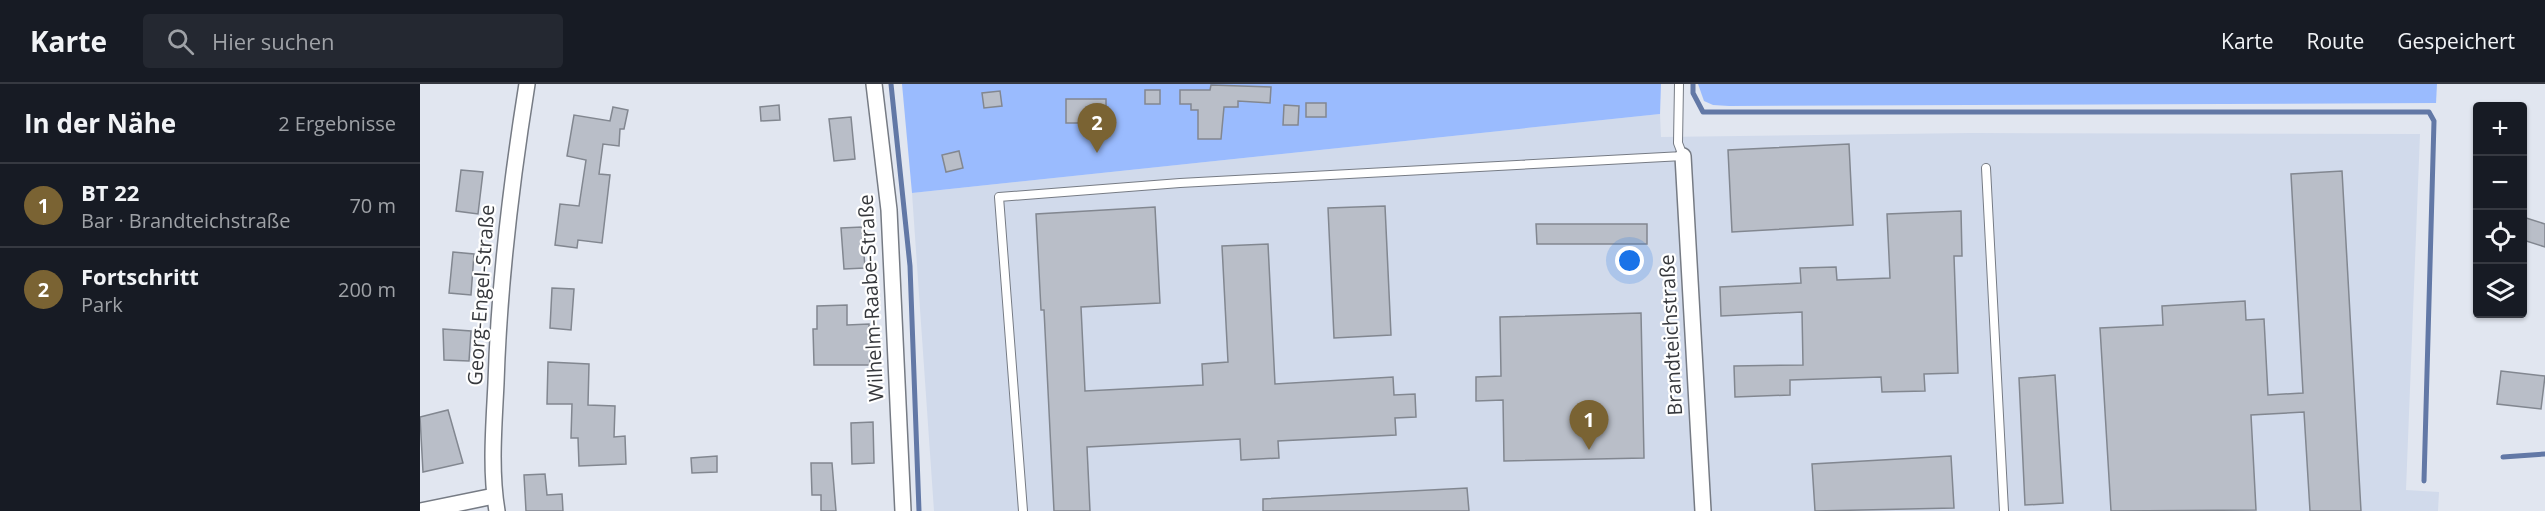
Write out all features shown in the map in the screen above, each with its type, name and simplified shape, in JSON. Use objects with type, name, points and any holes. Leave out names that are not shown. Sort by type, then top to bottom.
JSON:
[{"type":"street","name":"Georg-Engel-Straße","points":[[496,503],[495,411],[502,265],[526,84]]},
{"type":"street","name":"Wilhelm-Raabe-Straße","points":[[874,84],[889,210],[903,511]]},
{"type":"street","name":"Brandteichstraße","points":[[1683,156],[1703,511]]},
{"type":"street","points":[[420,511],[496,503]]},
{"type":"lane","points":[[1023,511],[999,197],[1179,183],[1683,156],[1678,143],[1679,84]]},
{"type":"lane","points":[[1986,168],[2004,511]]},
{"type":"shaded area","points":[[902,84],[1661,84],[1660,114],[912,193]]},
{"type":"shaded area","points":[[1698,84],[2437,84],[2436,103],[1729,106],[1713,105],[1704,101]]},
{"type":"shaded area","points":[[1660,114],[1661,137],[1971,133],[2420,134],[2406,490],[2439,492],[2438,511],[934,511],[912,193]]},
{"type":"building","points":[[1211,85],[1271,87],[1270,103],[1238,101],[1238,107],[1224,107],[1221,139],[1198,139],[1198,110],[1191,110],[1191,104],[1180,104],[1180,90],[1210,90]]},
{"type":"building","points":[[1145,90],[1160,90],[1160,104],[1145,104]]},
{"type":"building","points":[[1000,91],[1002,106],[984,108],[982,93]]},
{"type":"building","points":[[1066,99],[1106,99],[1106,118],[1096,117],[1096,123],[1066,123]]},
{"type":"building","points":[[1306,103],[1326,103],[1326,117],[1306,117]]},
{"type":"building","points":[[779,105],[780,120],[761,121],[760,107]]},
{"type":"building","points":[[1284,105],[1299,106],[1298,125],[1283,125]]},
{"type":"building","points":[[613,107],[628,110],[624,129],[620,129],[619,146],[603,144],[599,174],[610,175],[602,243],[578,240],[577,248],[555,245],[560,204],[579,206],[586,160],[567,156],[574,115],[610,121]]},
{"type":"building","points":[[851,117],[855,159],[834,161],[829,119]]},
{"type":"building","points":[[1849,144],[1853,225],[1732,232],[1728,150]]},
{"type":"building","points":[[959,151],[963,168],[946,172],[942,155]]},
{"type":"building","points":[[461,170],[483,172],[478,214],[456,211]]},
{"type":"building","points":[[2342,171],[2361,511],[2310,511],[2304,412],[2251,415],[2256,510],[2111,511],[2100,328],[2163,325],[2162,306],[2245,301],[2246,320],[2264,319],[2268,395],[2303,393],[2291,174]]},
{"type":"building","points":[[1385,206],[1391,335],[1334,338],[1328,208]]},
{"type":"building","points":[[1155,207],[1160,303],[1081,307],[1085,391],[1203,385],[1202,364],[1228,362],[1222,246],[1268,244],[1275,384],[1393,377],[1394,395],[1415,394],[1416,417],[1395,418],[1396,435],[1278,441],[1279,458],[1241,460],[1240,439],[1087,447],[1090,511],[1054,511],[1044,310],[1041,310],[1036,214]]},
{"type":"building","points":[[1961,211],[1962,256],[1954,256],[1958,373],[1924,374],[1925,391],[1882,392],[1881,377],[1790,380],[1790,395],[1735,397],[1734,366],[1803,365],[1802,312],[1721,316],[1720,287],[1801,283],[1800,268],[1836,267],[1837,280],[1890,278],[1887,214]]},
{"type":"building","points":[[2527,218],[2545,224],[2545,247],[2527,241]]},
{"type":"building","points":[[1536,224],[1647,224],[1647,244],[1537,244]]},
{"type":"building","points":[[862,227],[865,268],[844,269],[841,228]]},
{"type":"building","points":[[453,252],[474,254],[471,295],[449,293]]},
{"type":"building","points":[[552,288],[574,289],[571,330],[550,328]]},
{"type":"building","points":[[847,305],[847,325],[869,324],[870,365],[814,365],[813,329],[817,329],[817,306]]},
{"type":"building","points":[[1641,313],[1644,458],[1504,461],[1503,400],[1476,401],[1476,377],[1501,376],[1500,317]]},
{"type":"building","points":[[443,329],[471,331],[469,361],[444,360]]},
{"type":"building","points":[[548,362],[589,364],[588,405],[615,406],[614,437],[625,436],[626,464],[579,466],[578,438],[571,438],[572,404],[547,404]]},
{"type":"building","points":[[2501,371],[2545,376],[2541,409],[2497,404]]},
{"type":"building","points":[[2055,375],[2063,503],[2025,505],[2019,378]]},
{"type":"building","points":[[448,410],[463,463],[423,472],[420,417]]},
{"type":"building","points":[[873,422],[874,463],[852,464],[851,423]]},
{"type":"building","points":[[717,456],[717,472],[692,473],[691,458]]},
{"type":"building","points":[[1951,456],[1954,508],[1815,511],[1812,464]]},
{"type":"building","points":[[811,463],[832,463],[836,511],[821,511],[821,495],[812,495]]},
{"type":"building","points":[[545,474],[547,495],[562,494],[563,511],[526,511],[524,475]]},
{"type":"building","points":[[1467,488],[1469,511],[1263,511],[1263,499]]},
{"type":"waterway","points":[[891,84],[910,266],[919,511]]},
{"type":"waterway","points":[[1693,84],[1693,93],[1703,112],[2429,112],[2434,121],[2424,481]]},
{"type":"waterway","points":[[2503,457],[2545,454]]},
{"type":"place","name":"Fortschritt","points":[[1097,153]]},
{"type":"place","name":"BT 22","points":[[1589,450]]}]
